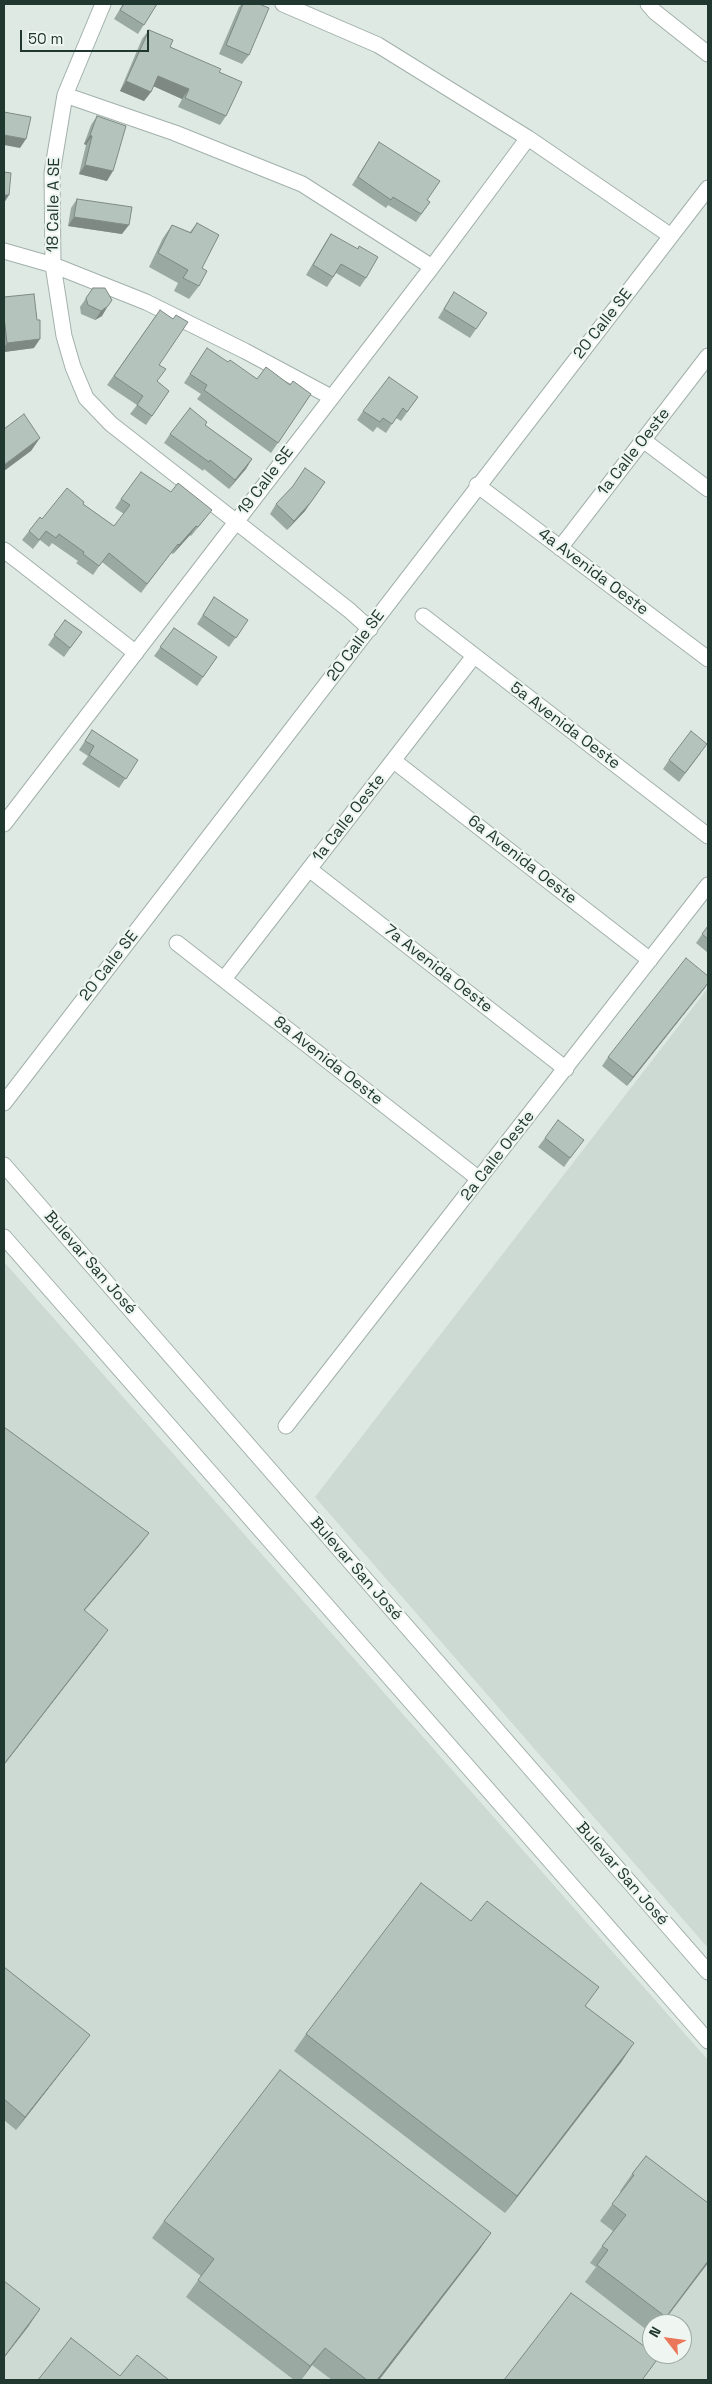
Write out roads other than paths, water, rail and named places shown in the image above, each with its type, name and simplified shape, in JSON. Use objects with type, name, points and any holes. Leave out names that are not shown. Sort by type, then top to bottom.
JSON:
[{"type":"street","name":"18 Calle A SE","points":[[103,4],[65,95],[52,173],[53,265],[64,336],[73,368],[86,398],[112,424],[349,610],[370,629]]},
{"type":"street","points":[[648,4],[655,12],[708,54]]},
{"type":"street","points":[[290,5],[378,45],[528,138],[671,236]]},
{"type":"street","points":[[65,95],[175,134],[302,184],[432,267]]},
{"type":"street","name":"19 Calle SE","points":[[4,824],[432,267],[528,138]]},
{"type":"street","name":"20 Calle SE","points":[[4,1102],[370,629],[477,485],[708,188]]},
{"type":"street","points":[[4,251],[53,265],[146,302],[245,350],[331,397]]},
{"type":"street","name":"1a Calle Oeste","points":[[560,548],[708,356]]},
{"type":"street","points":[[643,440],[708,489]]},
{"type":"street","name":"4a Avenida Oeste","points":[[477,485],[708,660]]},
{"type":"street","points":[[4,550],[136,653]]},
{"type":"street","name":"5a Avenida Oeste","points":[[423,616],[708,836]]},
{"type":"street","name":"1a Calle Oeste","points":[[224,979],[474,656]]},
{"type":"street","name":"6a Avenida Oeste","points":[[394,760],[650,960]]},
{"type":"street","name":"7a Avenida Oeste","points":[[309,870],[566,1068]]},
{"type":"street","name":"2a Calle Oeste","points":[[286,1426],[708,885]]},
{"type":"street","name":"8a Avenida Oeste","points":[[177,943],[479,1180]]},
{"type":"street","name":"Bulevar San José","points":[[4,1165],[708,1972]]},
{"type":"street","points":[[4,1237],[708,2041]]}]
